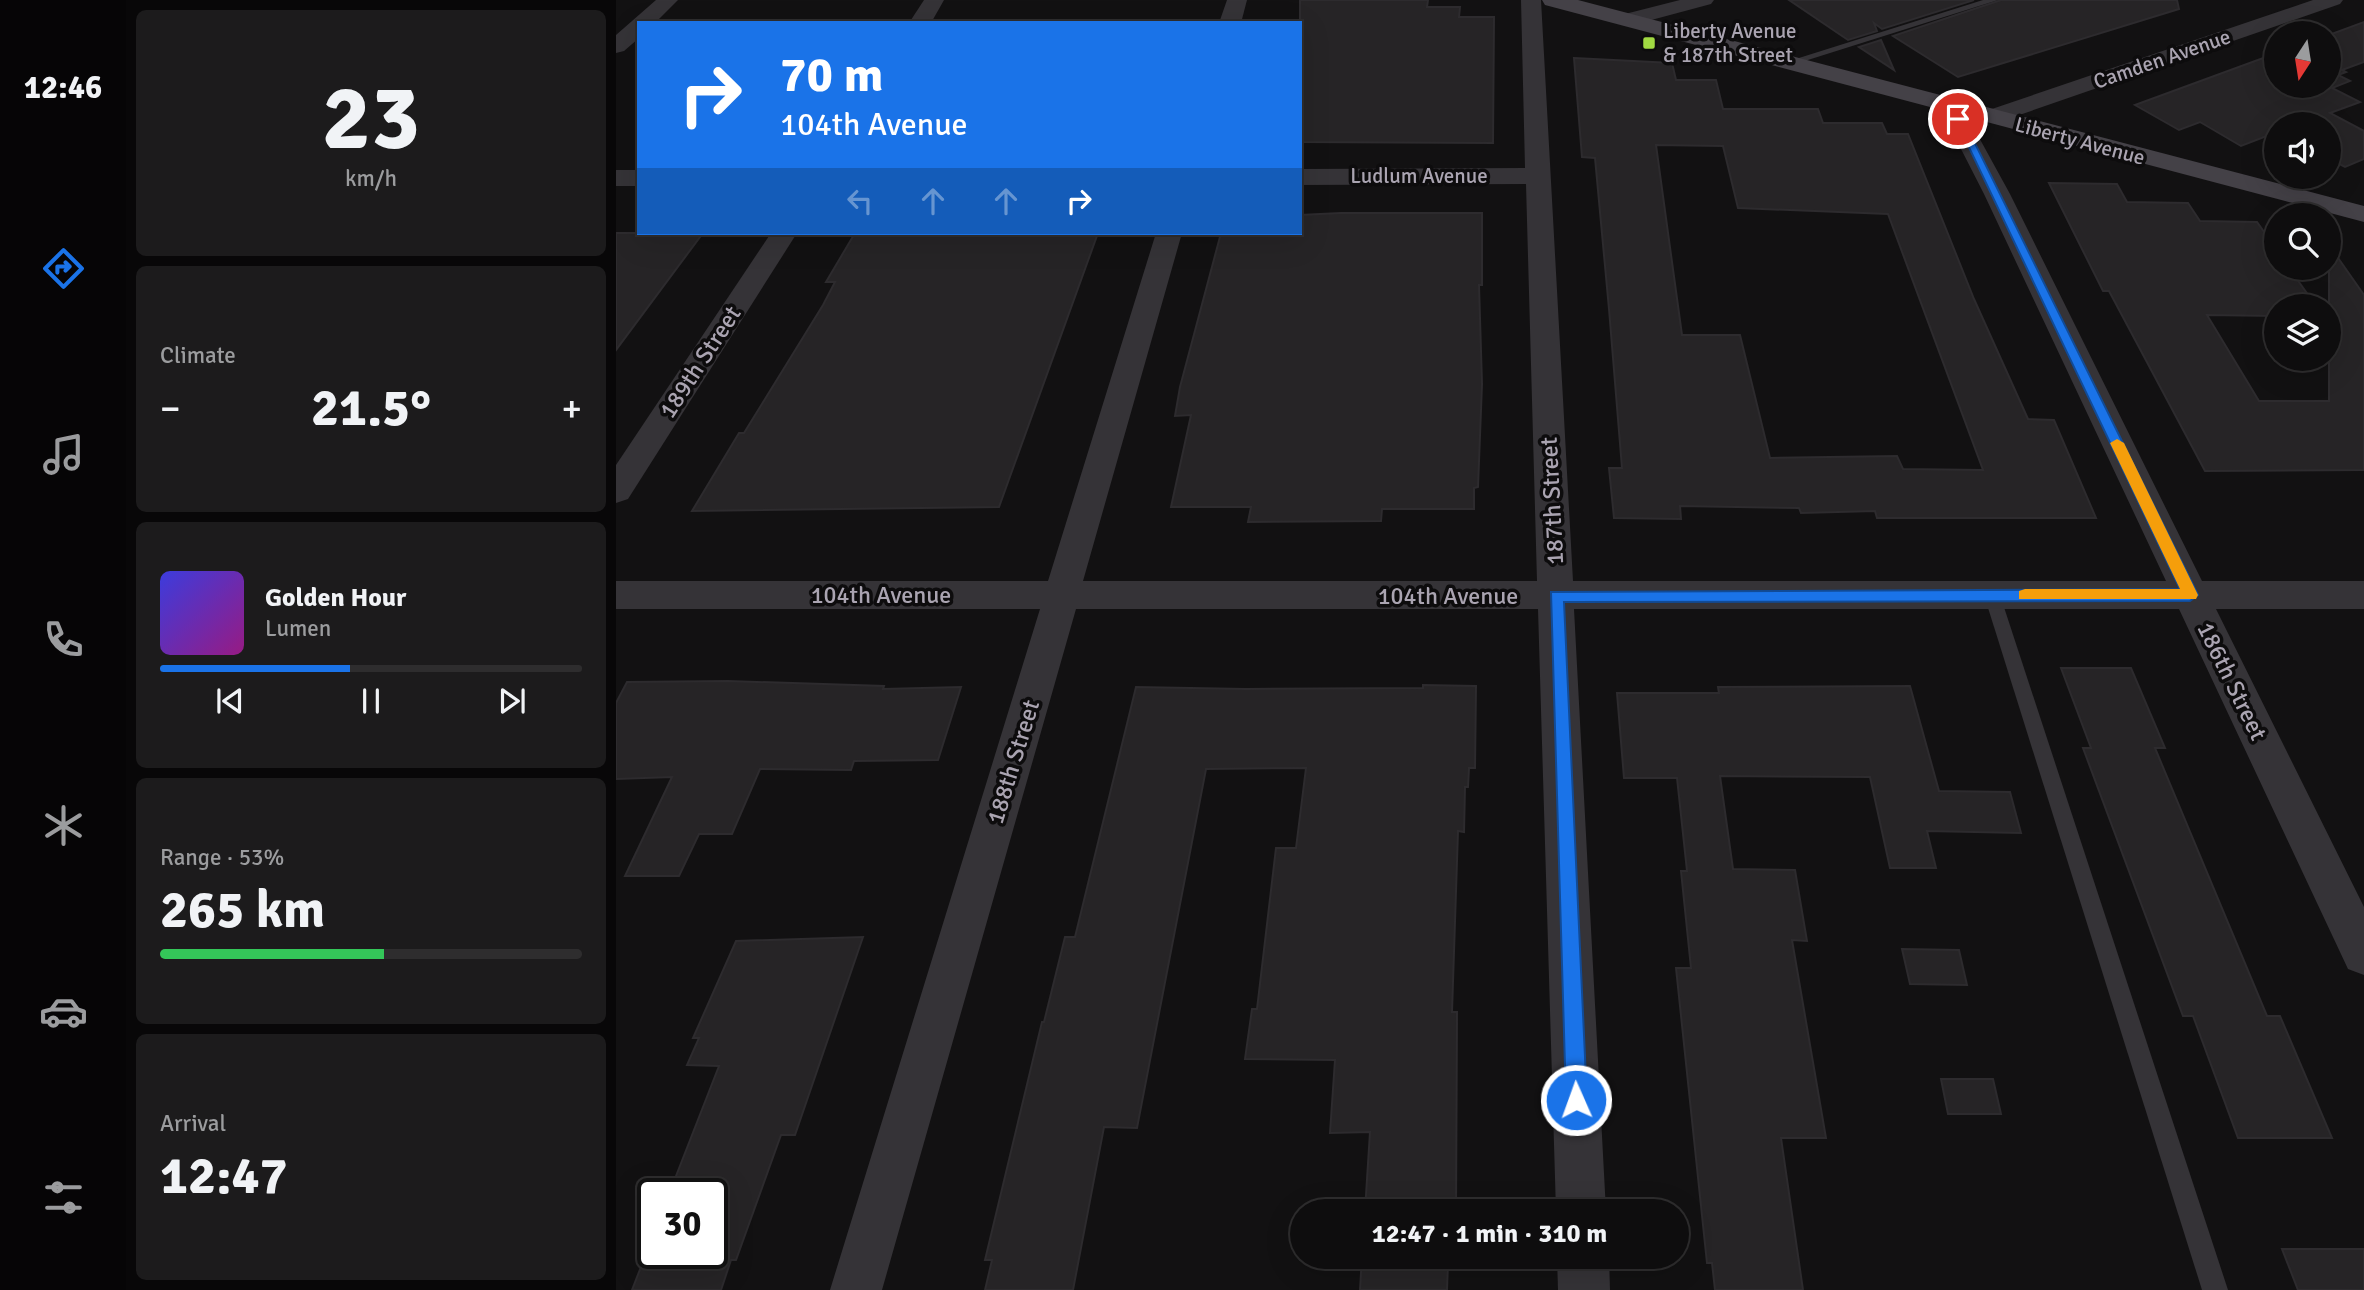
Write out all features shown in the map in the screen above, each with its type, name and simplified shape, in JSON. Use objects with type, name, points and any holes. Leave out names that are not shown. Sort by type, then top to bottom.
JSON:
[{"type":"main road","name":"Liberty Avenue","points":[[1553,0],[2364,214]]},
{"type":"street","points":[[644,21],[668,0]]},
{"type":"street","points":[[921,21],[934,0]]},
{"type":"street","points":[[1231,21],[1237,0]]},
{"type":"street","name":"187th Street","points":[[1531,0],[1581,1199]]},
{"type":"street","points":[[1629,20],[1704,0]]},
{"type":"street","name":"Camden Avenue","points":[[1991,117],[2333,0]]},
{"type":"street","points":[[616,46],[637,27]]},
{"type":"street","name":"186th Street","points":[[1951,106],[1997,194],[2364,954]]},
{"type":"street","name":"Ludlum Avenue","points":[[1302,177],[1537,176]]},
{"type":"street","points":[[616,178],[637,178]]},
{"type":"street","name":"189th Street","points":[[616,491],[783,235]]},
{"type":"street","name":"188th Street","points":[[856,1290],[1168,235]]},
{"type":"street","name":"104th Avenue","points":[[616,595],[2364,595]]},
{"type":"street","points":[[1583,1269],[1584,1290]]},
{"type":"lane","points":[[1788,63],[1993,0]]},
{"type":"lane","points":[[1992,595],[2215,1290]]},
{"type":"building","points":[[1300,0],[1428,0],[1427,7],[1460,7],[1459,17],[1494,17],[1493,143],[1302,142]]},
{"type":"building","points":[[1789,0],[1974,0],[1882,29],[1874,23],[1877,31],[1848,40]]},
{"type":"building","points":[[2001,0],[2177,0],[2179,9],[1958,77],[1893,36]]},
{"type":"building","points":[[2364,22],[2364,62],[2342,70],[2342,30]]},
{"type":"building","points":[[1881,40],[1894,70],[1859,47]]},
{"type":"building","points":[[1574,58],[1672,63],[1676,80],[1716,80],[1723,109],[1818,109],[1823,123],[1882,123],[1887,134],[1908,134],[1974,299],[2028,419],[2054,420],[2096,518],[1877,518],[1875,511],[1801,513],[1799,508],[1680,506],[1681,519],[1614,518],[1609,468],[1622,468],[1609,309],[1595,158],[1582,157]],"holes":[[[1656,145],[1723,146],[1738,208],[1888,214],[1983,470],[1903,469],[1897,456],[1770,458],[1740,335],[1682,335]]]},
{"type":"building","points":[[2264,58],[2264,98],[2342,98],[2342,93],[2360,102],[2333,112],[2264,112],[2264,137],[2241,146],[2200,122],[2179,130],[2135,105]]},
{"type":"building","points":[[2341,119],[2364,131],[2364,159],[2345,167],[2341,165]]},
{"type":"building","points":[[2049,183],[2117,184],[2127,202],[2188,203],[2200,221],[2257,222],[2264,232],[2264,280],[2298,280],[2307,294],[2264,294],[2264,316],[2207,315],[2259,401],[2329,401],[2329,371],[2341,371],[2341,294],[2329,294],[2329,280],[2341,280],[2341,262],[2364,295],[2364,470],[2205,471],[2109,291],[2103,291]]},
{"type":"building","points":[[1482,213],[1482,285],[1479,285],[1482,384],[1478,487],[1474,488],[1474,509],[1382,509],[1381,521],[1248,522],[1251,507],[1171,507],[1191,415],[1175,416],[1180,387],[1220,235],[1302,235],[1302,215]]},
{"type":"building","points":[[616,233],[702,235],[616,350]]},
{"type":"building","points":[[854,235],[1097,235],[999,507],[692,511],[739,433],[744,433],[823,305],[835,282],[826,282]]},
{"type":"building","points":[[2061,668],[2131,668],[2165,748],[2155,748],[2267,1016],[2280,1016],[2332,1138],[2238,1138],[2193,1016],[2183,1016],[2083,748],[2091,748]]},
{"type":"building","points":[[728,681],[884,686],[883,689],[961,687],[938,760],[854,761],[851,770],[760,769],[732,834],[699,834],[679,876],[625,876],[672,777],[616,779],[616,703],[627,682]]},
{"type":"building","points":[[1423,685],[1476,686],[1475,768],[1469,768],[1468,787],[1465,787],[1464,832],[1458,831],[1452,1012],[1457,1012],[1456,1199],[1366,1199],[1370,1132],[1330,1133],[1335,1060],[1245,1059],[1252,1009],[1257,1009],[1276,848],[1296,848],[1306,768],[1206,769],[1137,1128],[1104,1127],[1073,1290],[985,1290],[992,1260],[985,1260],[1042,1022],[1065,937],[1075,937],[1136,687],[1423,688]]},
{"type":"building","points":[[1910,686],[1939,791],[2010,792],[2021,833],[1927,831],[1936,868],[1890,868],[1870,777],[1720,776],[1733,869],[1795,870],[1807,941],[1792,940],[1826,1138],[1781,1138],[1803,1290],[1715,1290],[1712,1263],[1707,1263],[1676,968],[1691,968],[1681,871],[1687,871],[1677,778],[1624,778],[1617,693],[1719,693],[1718,687]]},
{"type":"building","points":[[863,937],[795,1135],[781,1135],[736,1260],[731,1260],[728,1269],[728,1178],[675,1178],[719,1066],[687,1065],[699,1038],[693,1038],[736,941]]},
{"type":"building","points":[[1902,949],[1959,950],[1967,985],[1910,984]]},
{"type":"building","points":[[1941,1079],[1993,1079],[2001,1114],[1948,1114]]},
{"type":"building","points":[[2282,1249],[2364,1249],[2364,1290],[2298,1290]]},
{"type":"building","points":[[640,1269],[728,1269],[721,1290],[632,1290]]},
{"type":"building","points":[[1361,1269],[1448,1269],[1447,1290],[1360,1290]]},
{"type":"slow traffic","points":[[2025,595],[2190,595],[2117,443]]},
{"type":"place","name":"Liberty Avenue & 187th Street","points":[[1649,43]]},
{"type":"route","points":[[1576,1100],[1556,596],[2190,595],[1997,194],[1958,119]]}]
